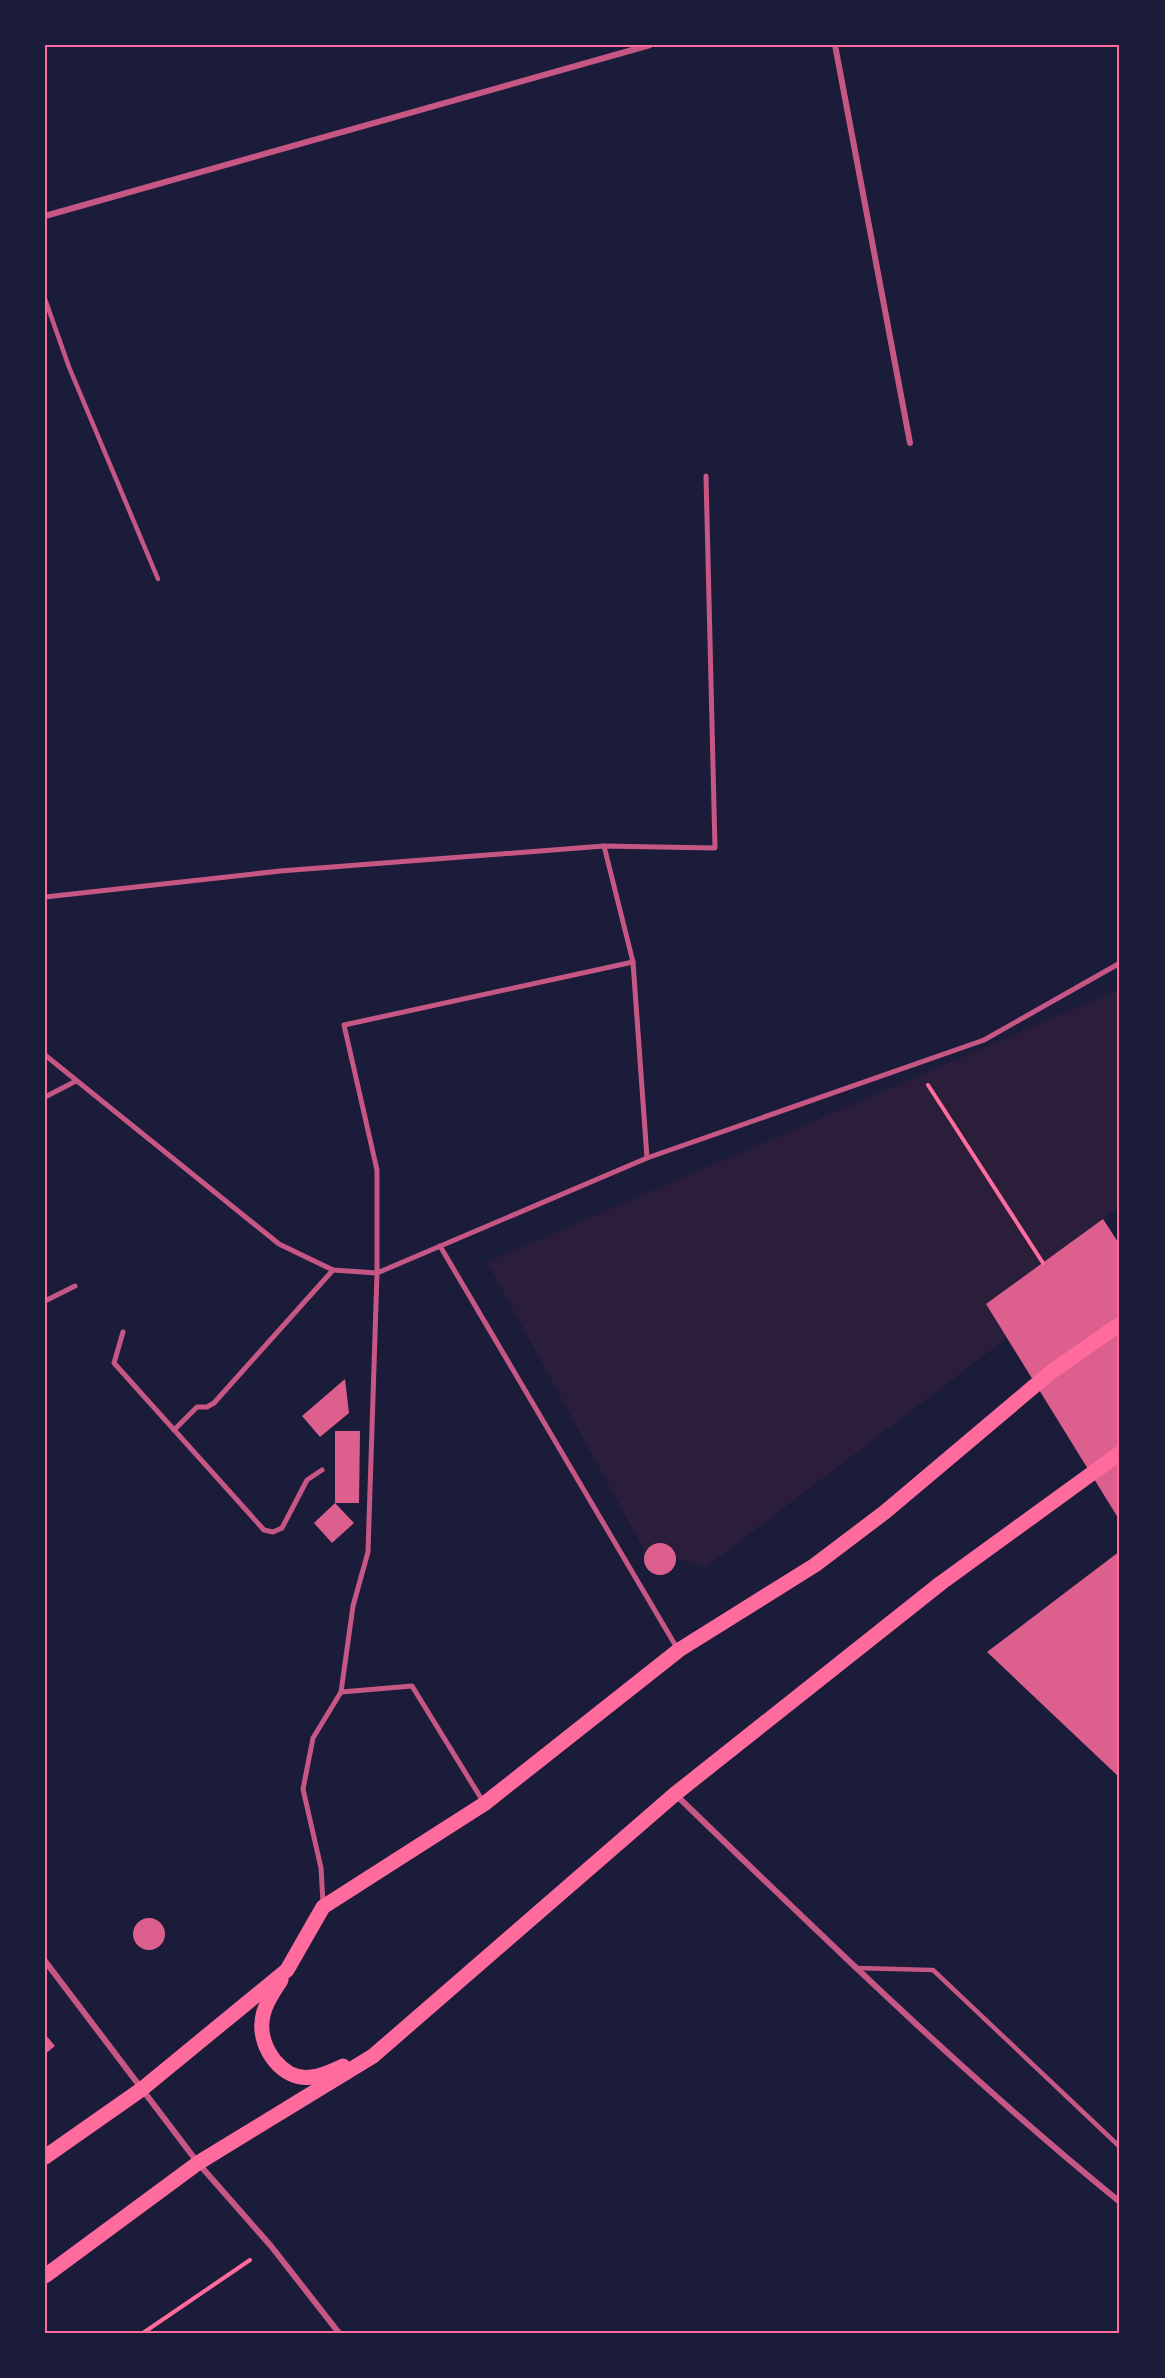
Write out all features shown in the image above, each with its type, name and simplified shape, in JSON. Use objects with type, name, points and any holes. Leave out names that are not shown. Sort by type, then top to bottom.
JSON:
[{"type":"main road","points":[[374,2056],[311,2078],[294,2075],[279,2067],[269,2054],[262,2038],[261,2021],[266,2005],[323,1907],[484,1804],[679,1650],[815,1564],[885,1512],[1051,1372],[1120,1324]]},
{"type":"main road","points":[[45,2276],[198,2163],[374,2056],[675,1794],[941,1583],[1120,1453]]},
{"type":"main road","points":[[45,2157],[142,2090],[287,1970]]},
{"type":"street","points":[[45,216],[650,45]]},
{"type":"street","points":[[835,45],[910,443]]},
{"type":"street","points":[[45,897],[280,871],[604,846],[715,849],[706,476]]},
{"type":"street","points":[[604,846],[633,962],[647,1158]]},
{"type":"street","points":[[323,1907],[321,1868],[303,1789],[313,1738],[342,1692],[353,1606],[368,1552],[376,1273],[377,1170],[344,1025],[633,962]]},
{"type":"street","points":[[45,1055],[279,1244],[333,1270],[376,1273],[647,1158],[984,1040],[1120,963]]},
{"type":"street","points":[[45,1097],[76,1081]]},
{"type":"street","points":[[440,1246],[679,1650]]},
{"type":"street","points":[[174,1430],[197,1407],[207,1407],[214,1403],[333,1270]]},
{"type":"street","points":[[45,1301],[75,1286]]},
{"type":"street","points":[[123,1332],[114,1363],[264,1530],[273,1532],[282,1527],[307,1480],[322,1470]]},
{"type":"street","points":[[342,1692],[412,1686],[484,1804]]},
{"type":"street","points":[[675,1794],[855,1968],[1020,2119],[1120,2202]]},
{"type":"street","points":[[45,1961],[198,2163],[271,2246],[339,2333]]},
{"type":"lane","points":[[45,299],[69,367],[158,579]]},
{"type":"lane","points":[[855,1968],[933,1970],[1120,2147]]},
{"type":"path","points":[[915,1064],[1043,1263]]},
{"type":"path","points":[[143,2333],[271,2246]]},
{"type":"shaded area","points":[[1120,989],[1120,1207],[1043,1263],[1007,1338],[706,1567],[644,1550],[487,1262]]},
{"type":"building","points":[[1103,1219],[1120,1245],[1120,1521],[986,1304]]},
{"type":"building","points":[[345,1379],[349,1413],[320,1437],[302,1416]]},
{"type":"building","points":[[335,1431],[360,1431],[359,1503],[335,1503]]},
{"type":"building","points":[[335,1503],[354,1523],[332,1543],[314,1523]]},
{"type":"building","points":[[660,1543],[672,1547],[676,1559],[672,1571],[660,1575],[648,1571],[644,1559],[648,1547]]},
{"type":"building","points":[[1120,1551],[1120,1778],[987,1652]]},
{"type":"building","points":[[149,1918],[161,1922],[165,1934],[161,1946],[149,1950],[137,1946],[133,1934],[137,1922]]},
{"type":"building","points":[[45,2034],[55,2046],[45,2054]]}]
